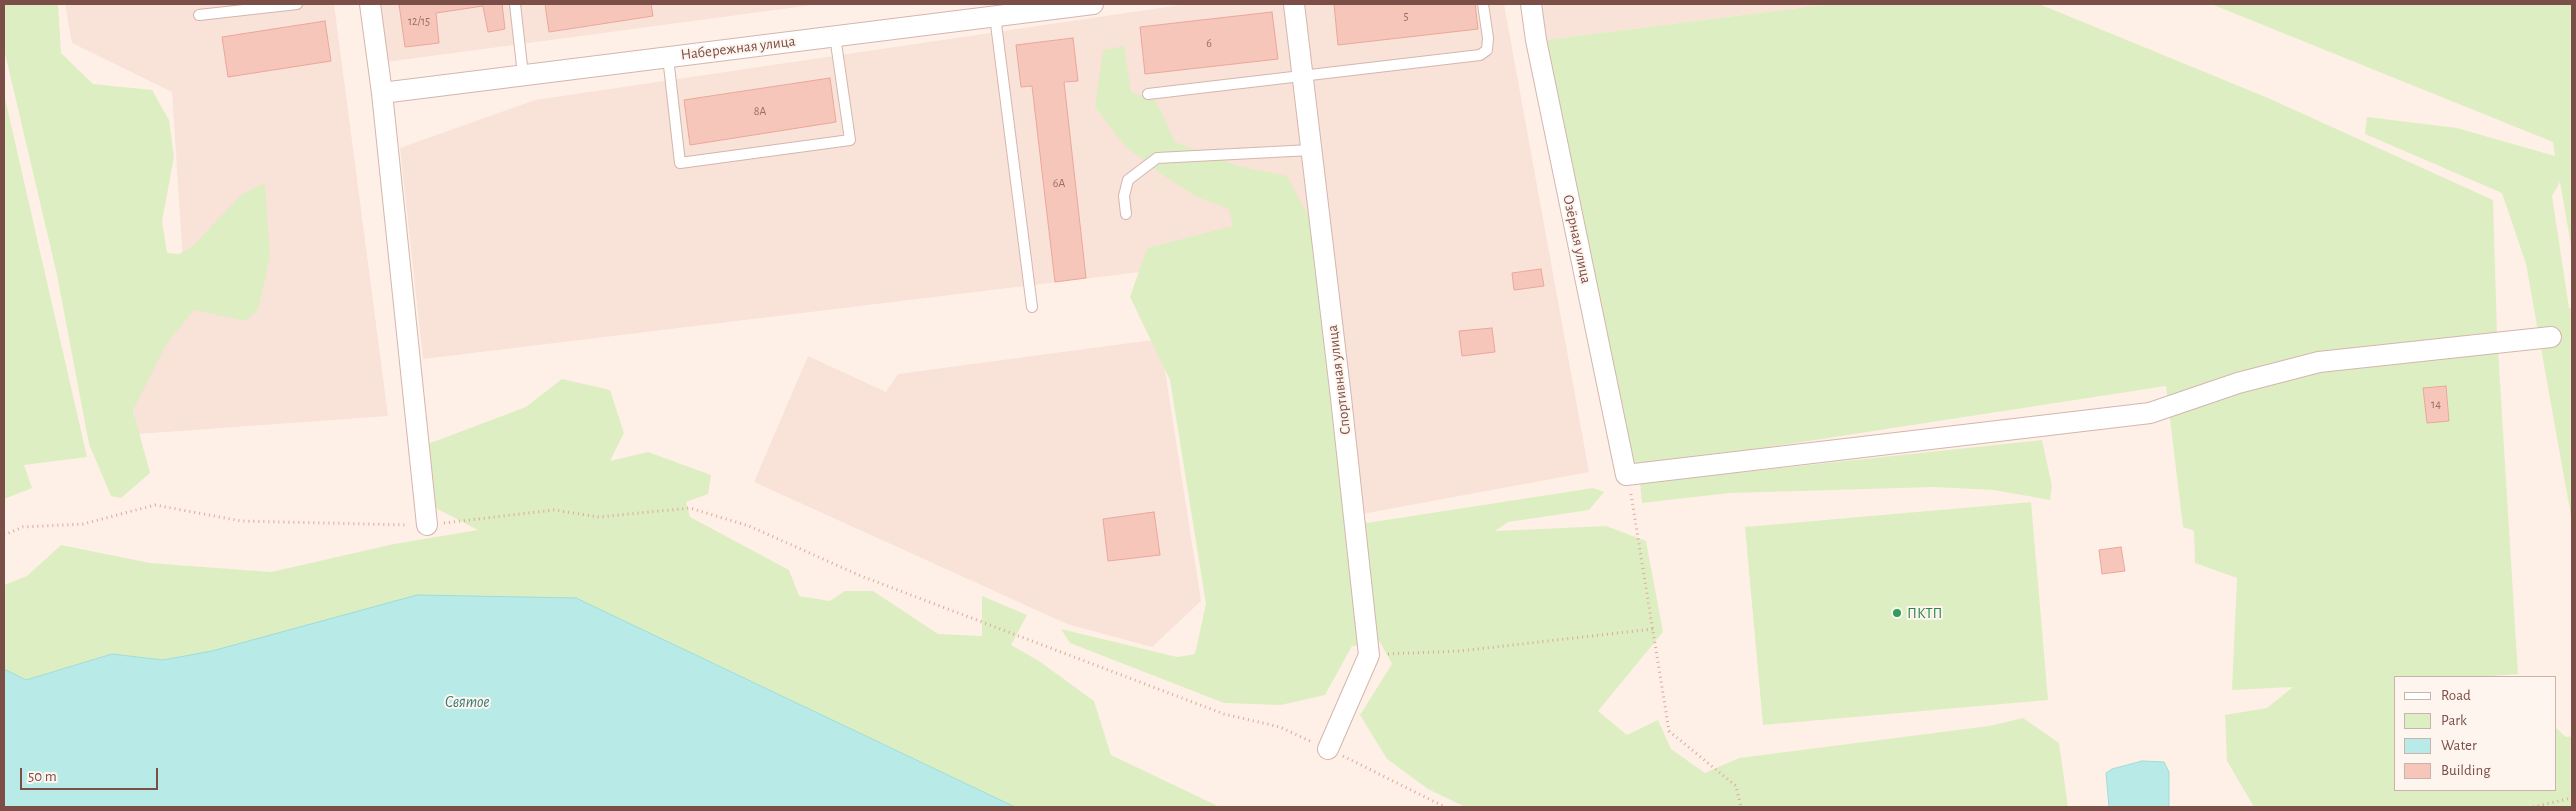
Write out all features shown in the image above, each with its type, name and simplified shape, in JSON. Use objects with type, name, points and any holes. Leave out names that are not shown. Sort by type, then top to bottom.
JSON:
[{"type":"street","points":[[370,4],[382,93],[427,525]]},
{"type":"street","name":"Набережная улица","points":[[382,93],[1093,4]]},
{"type":"street","name":"Спортивная улица","points":[[1294,4],[1341,398],[1369,655],[1328,749]]},
{"type":"street","name":"Озёрная улица","points":[[1531,4],[1536,40],[1626,475]]},
{"type":"street","points":[[1626,475],[2150,413],[2238,383],[2319,362],[2551,337]]},
{"type":"lane","points":[[199,15],[298,4]]},
{"type":"lane","points":[[515,4],[524,75]]},
{"type":"lane","points":[[1148,94],[1480,55],[1487,50],[1488,38],[1483,4]]},
{"type":"lane","points":[[995,16],[1032,307]]},
{"type":"lane","points":[[668,57],[680,163],[850,140],[835,36]]},
{"type":"lane","points":[[1126,214],[1124,196],[1128,180],[1157,158],[1311,150]]},
{"type":"path","points":[[1626,475],[1634,504],[1668,731],[1736,786],[1741,807]]},
{"type":"path","points":[[4,535],[23,526],[83,524],[155,505],[241,521],[427,525],[554,510],[599,517],[690,508],[749,526],[860,576],[1224,714]]},
{"type":"path","points":[[1369,655],[1460,651],[1653,629]]},
{"type":"path","points":[[2533,807],[2572,798]]},
{"type":"shaded area","points":[[65,4],[334,4],[388,416],[137,434],[120,311],[183,262],[172,92],[72,43]]},
{"type":"shaded area","points":[[378,4],[820,4],[386,62]]},
{"type":"shaded area","points":[[1187,4],[1287,4],[1313,251],[423,359],[400,148],[535,100]]},
{"type":"shaded area","points":[[1301,4],[1504,4],[1589,472],[1362,514]]},
{"type":"shaded area","points":[[1539,4],[1830,4],[1544,40]]},
{"type":"shaded area","points":[[1160,339],[1201,601],[1152,647],[1067,624],[754,482],[808,356],[886,392],[898,374]]},
{"type":"green space","points":[[4,4],[58,4],[61,53],[93,84],[152,90],[169,120],[174,157],[162,221],[167,253],[179,254],[193,246],[242,194],[265,183],[270,257],[258,310],[245,321],[194,310],[167,343],[133,410],[150,473],[121,498],[111,496],[89,444],[57,275],[4,49]]},
{"type":"green space","points":[[1830,4],[2039,4],[2268,98],[2493,200],[2497,334],[2518,674],[2492,676],[2394,676],[2394,791],[2556,791],[2556,728],[2566,737],[2572,736],[2572,807],[2254,807],[2227,761],[2225,715],[2267,708],[2293,687],[2232,690],[2237,578],[2195,563],[2194,531],[2183,527],[2166,386],[1633,468],[1544,40]]},
{"type":"green space","points":[[2211,4],[2572,4],[2572,251],[2560,182],[2552,196],[2569,308],[2572,309],[2572,522],[2526,264],[2502,193],[2365,134],[2367,117],[2457,128],[2555,156],[2553,142]]},
{"type":"green space","points":[[1124,46],[1131,92],[1156,101],[1175,142],[1238,166],[1287,176],[1328,254],[1359,517],[1367,523],[1593,488],[1604,492],[1589,510],[1508,522],[1495,531],[1606,526],[1646,541],[1663,632],[1598,711],[1627,735],[1658,720],[1671,749],[1705,773],[1739,758],[1989,726],[2023,718],[2059,743],[2068,807],[1465,807],[1428,789],[1387,759],[1360,715],[1392,664],[1380,642],[1352,646],[1325,695],[1281,705],[1224,703],[1070,643],[1061,629],[1177,657],[1195,654],[1206,604],[1170,380],[1130,297],[1147,248],[1233,226],[1229,209],[1197,197],[1161,174],[1125,146],[1095,107],[1103,50]]},
{"type":"green space","points":[[4,94],[87,457],[24,465],[32,488],[4,499]]},
{"type":"green space","points":[[562,379],[610,390],[624,433],[610,461],[648,452],[711,475],[708,494],[686,502],[690,517],[789,570],[799,596],[830,601],[845,591],[873,591],[938,634],[982,636],[982,596],[1027,615],[1011,645],[1039,661],[1094,701],[1111,755],[1220,807],[1015,807],[576,598],[163,660],[112,654],[26,680],[4,669],[4,585],[27,576],[61,545],[150,563],[271,572],[394,544],[478,530],[418,499],[412,450],[526,407]]},
{"type":"green space","points":[[2042,440],[2052,486],[2050,500],[1994,490],[1934,487],[1730,493],[1642,503],[1640,483]]},
{"type":"green space","name":"ПКТП","points":[[2031,502],[2048,700],[1763,725],[1745,527]]},
{"type":"water","name":"Святое","points":[[417,595],[576,598],[1015,807],[4,807],[4,669],[26,680],[112,654],[163,660],[212,651]]},
{"type":"water","points":[[2142,761],[2164,762],[2169,772],[2169,807],[2109,807],[2106,773],[2112,769]]},
{"type":"building","points":[[399,4],[502,4],[505,29],[488,32],[483,6],[436,13],[439,43],[405,47]]},
{"type":"building","points":[[545,4],[651,4],[653,16],[549,32]]},
{"type":"building","points":[[1334,4],[1475,4],[1478,29],[1338,45]]},
{"type":"building","points":[[1272,12],[1278,59],[1145,74],[1140,27]]},
{"type":"building","points":[[325,21],[331,61],[228,77],[222,37]]},
{"type":"building","points":[[1073,38],[1078,81],[1064,82],[1086,278],[1055,282],[1032,86],[1021,87],[1016,45]]},
{"type":"building","points":[[830,78],[836,122],[690,145],[684,100]]},
{"type":"building","points":[[1541,269],[1544,286],[1514,290],[1512,273]]},
{"type":"building","points":[[1492,328],[1495,352],[1462,356],[1459,331]]},
{"type":"building","points":[[2446,386],[2449,421],[2427,423],[2423,388]]},
{"type":"building","points":[[1154,512],[1160,555],[1108,561],[1103,519]]},
{"type":"building","points":[[2121,547],[2125,571],[2102,574],[2099,550]]},
{"type":"place","name":"ПКТП","points":[[1897,613]]}]
